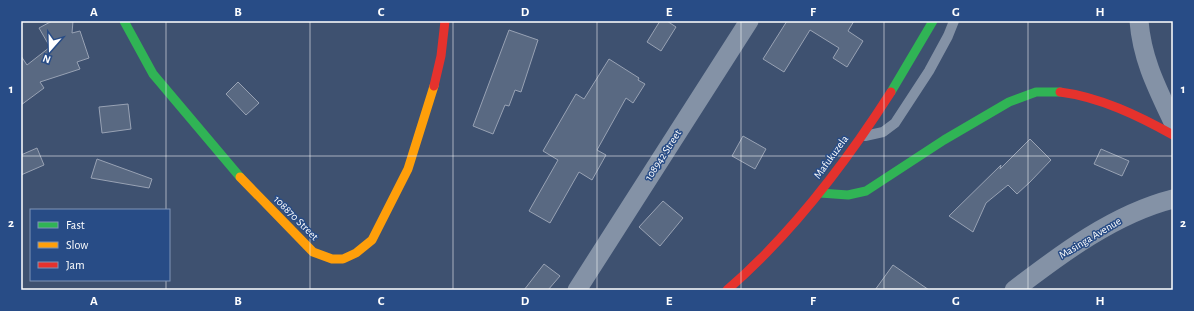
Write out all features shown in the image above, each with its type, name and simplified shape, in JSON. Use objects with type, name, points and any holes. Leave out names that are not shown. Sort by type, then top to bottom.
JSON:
[{"type":"street","name":"108870 Street","points":[[124,21],[153,74],[249,188],[313,252],[332,259],[342,259],[356,253],[372,240],[408,169],[431,98],[441,56],[445,21]]},
{"type":"street","name":"108942 Street","points":[[577,290],[749,21]]},
{"type":"street","name":"Mafukuzela","points":[[727,290],[779,240],[820,193],[876,116],[933,21]]},
{"type":"street","points":[[1139,21],[1141,42],[1145,58],[1173,122]]},
{"type":"street","points":[[820,193],[849,196],[874,188],[904,166],[1014,99],[1038,92],[1053,91],[1073,95],[1122,110],[1173,135]]},
{"type":"street","name":"Masinga Avenue","points":[[1014,290],[1056,258],[1116,221],[1173,199]]},
{"type":"lane","points":[[861,137],[883,132],[895,123],[929,71],[948,36],[954,21]]},
{"type":"building","points":[[52,21],[73,21],[72,33],[80,31],[89,58],[77,62],[80,69],[40,82],[44,88],[21,105],[21,56],[27,65],[50,47],[39,28]]},
{"type":"building","points":[[660,21],[667,21],[676,27],[661,51],[647,42]]},
{"type":"building","points":[[787,21],[854,21],[848,31],[863,41],[847,67],[833,58],[839,48],[810,30],[784,72],[763,59]]},
{"type":"building","points":[[509,30],[538,40],[521,92],[515,90],[509,106],[505,105],[493,134],[473,126]]},
{"type":"building","points":[[609,59],[639,78],[638,80],[645,84],[633,103],[626,98],[597,150],[606,155],[592,180],[579,172],[550,223],[529,211],[558,160],[543,151],[576,94],[584,99]]},
{"type":"building","points":[[238,82],[259,103],[246,115],[226,94]]},
{"type":"building","points":[[128,104],[131,129],[102,133],[99,107]]},
{"type":"building","points":[[743,136],[766,149],[755,169],[732,156]]},
{"type":"building","points":[[1030,139],[1051,160],[1030,182],[1017,194],[1008,185],[986,203],[973,232],[949,216],[1001,165],[1000,169]]},
{"type":"building","points":[[37,148],[44,165],[21,175],[21,155]]},
{"type":"building","points":[[1101,149],[1129,161],[1122,176],[1094,164]]},
{"type":"building","points":[[97,159],[152,179],[149,188],[91,178]]},
{"type":"building","points":[[663,201],[683,218],[660,246],[639,227]]},
{"type":"building","points":[[544,264],[560,276],[548,290],[524,290]]},
{"type":"building","points":[[893,265],[929,290],[875,290]]},
{"type":"traffic: fast","points":[[124,21],[153,74],[240,177]]},
{"type":"traffic: fast","points":[[891,92],[933,21]]},
{"type":"traffic: fast","points":[[820,193],[848,195],[866,191],[944,140],[1009,102],[1036,92],[1060,92]]},
{"type":"traffic: slow","points":[[240,177],[313,252],[332,259],[343,259],[356,253],[372,240],[408,169],[434,86]]},
{"type":"traffic: jam","points":[[434,86],[441,56],[445,21]]},
{"type":"traffic: jam","points":[[727,290],[774,246],[816,197],[836,172],[891,92]]},
{"type":"traffic: jam","points":[[1060,92],[1090,98],[1119,108],[1173,135]]}]
